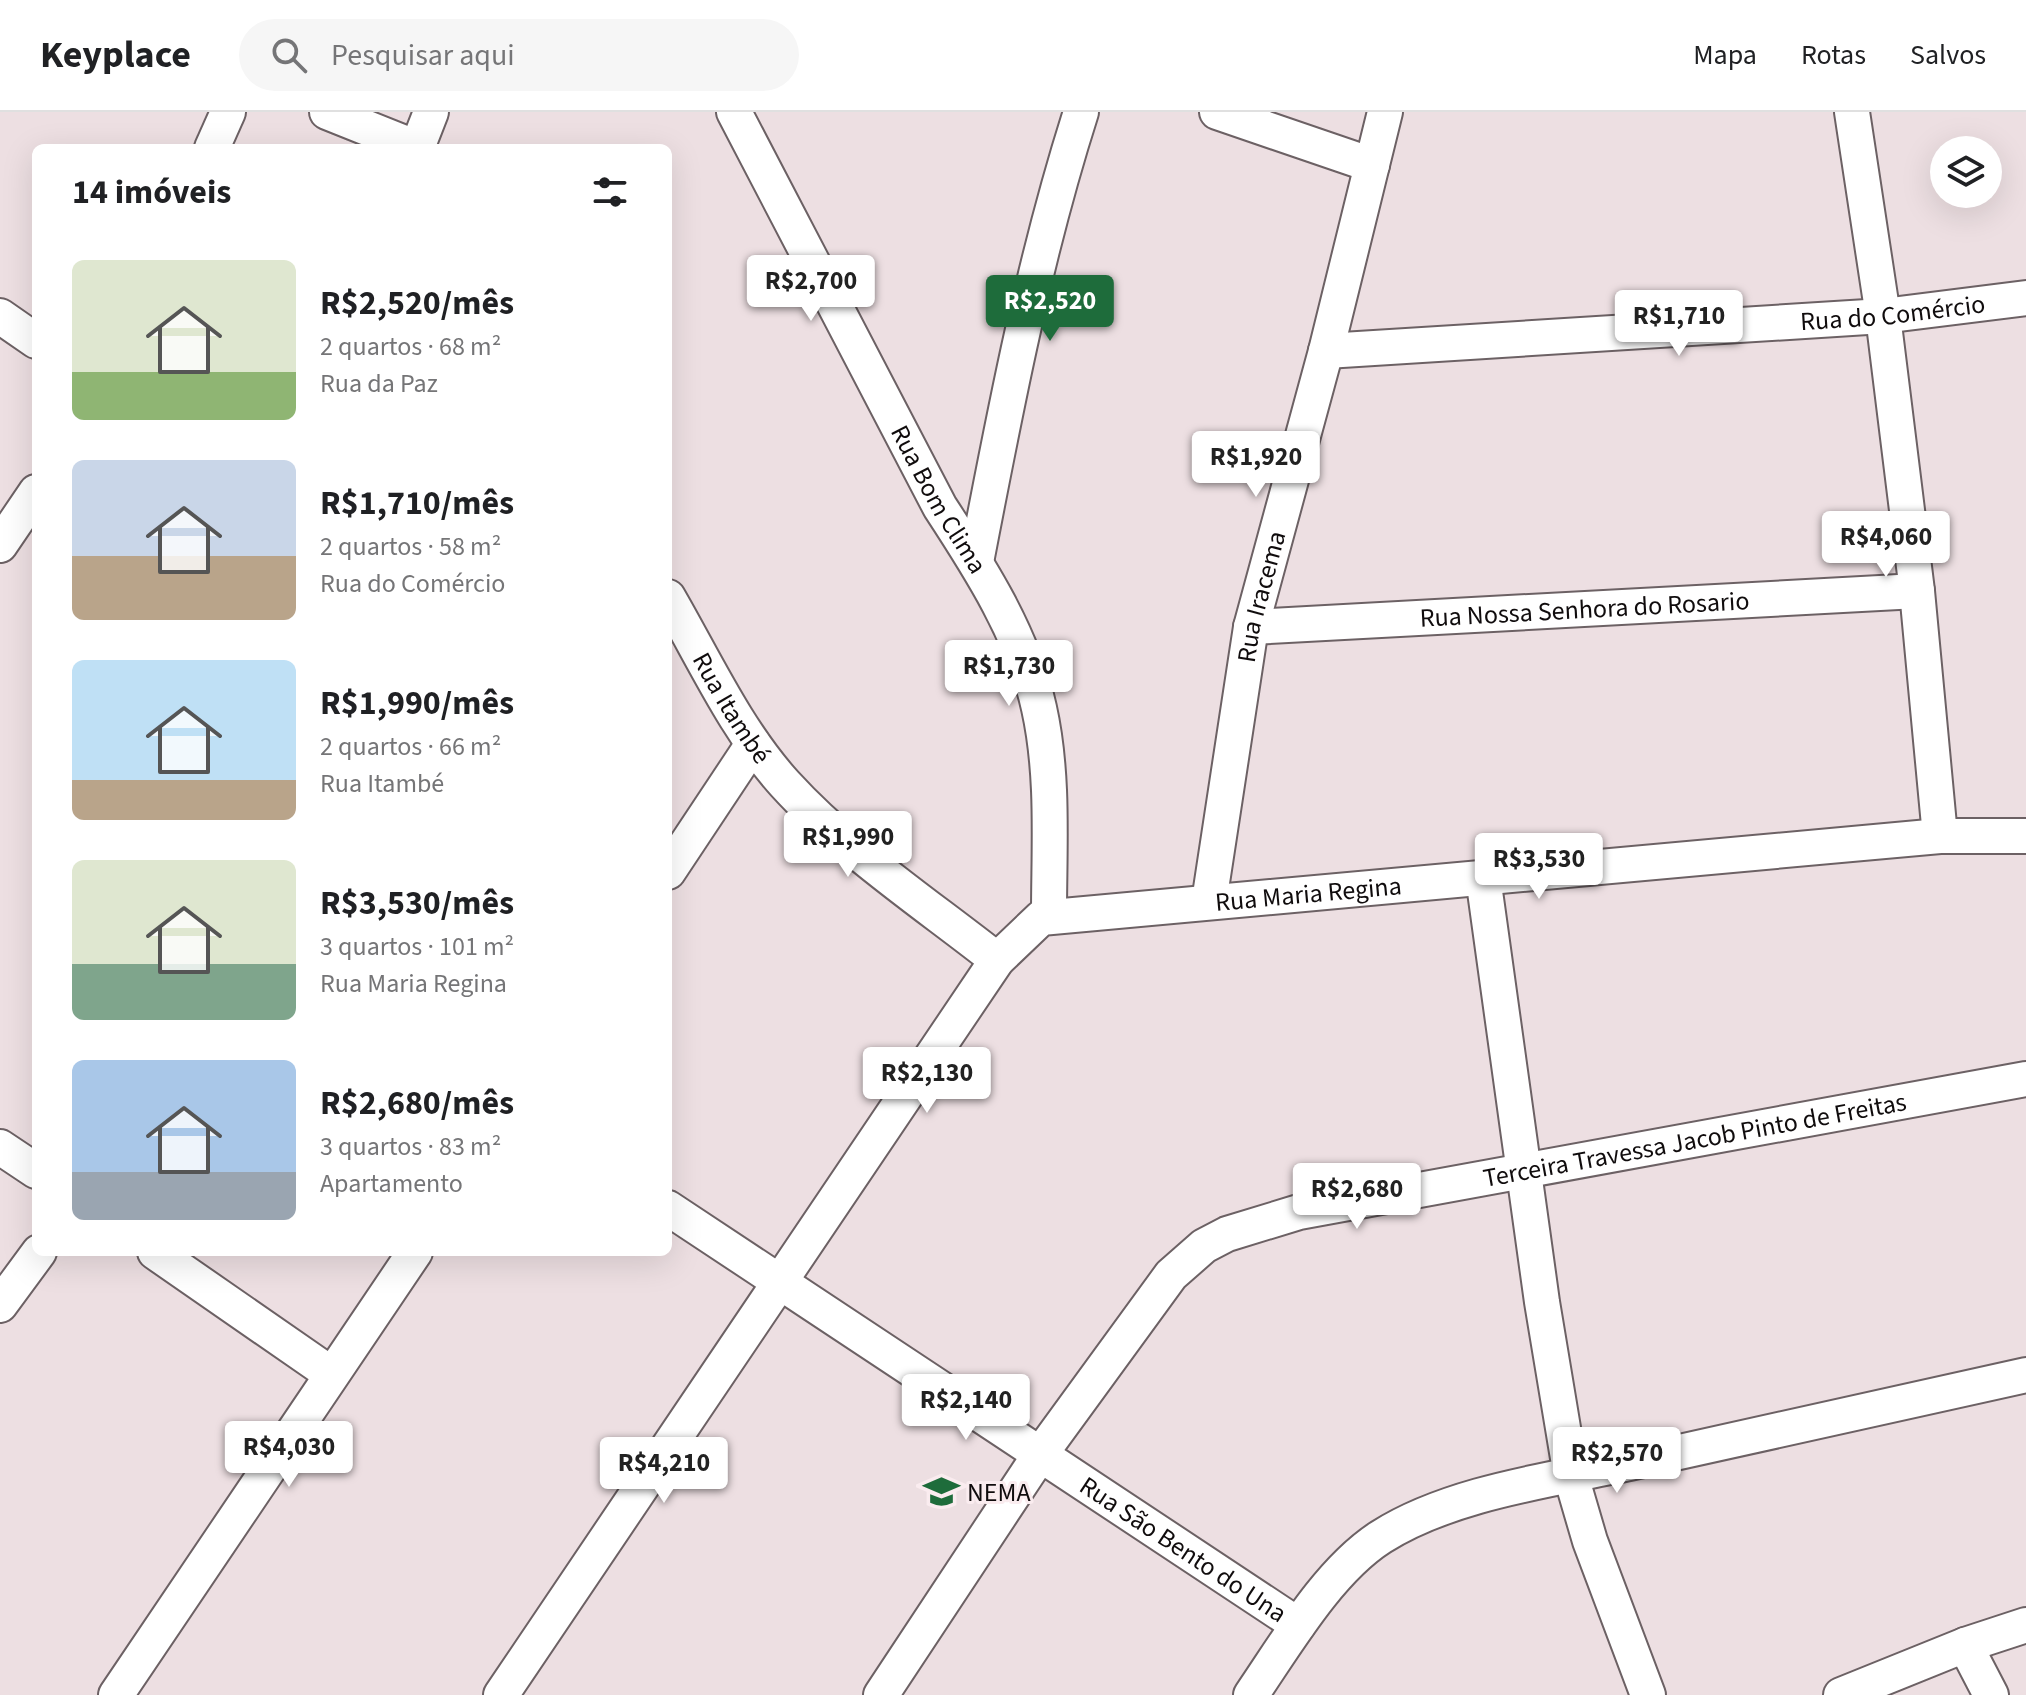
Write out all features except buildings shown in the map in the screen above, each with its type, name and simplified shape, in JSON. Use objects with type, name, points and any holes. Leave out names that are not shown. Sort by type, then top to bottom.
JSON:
[{"type":"street","points":[[214,144],[228,112]]},
{"type":"street","points":[[327,112],[408,144]]},
{"type":"street","points":[[419,144],[431,112]]},
{"type":"street","name":"Rua Bom Clima","points":[[734,112],[940,507],[976,562],[1021,651],[1039,707],[1046,751],[1049,914]]},
{"type":"street","points":[[976,562],[1029,301],[1059,182],[1081,112]]},
{"type":"street","points":[[1217,112],[1372,165]]},
{"type":"street","name":"Rua Iracema","points":[[1209,902],[1251,627],[1326,351],[1385,112]]},
{"type":"street","points":[[1852,112],[1883,316],[1917,591],[1940,836]]},
{"type":"street","name":"Rua do Comércio","points":[[1326,351],[1883,316],[2026,298]]},
{"type":"street","points":[[0,316],[32,338]]},
{"type":"street","points":[[0,545],[32,498]]},
{"type":"street","name":"Rua Nossa Senhora do Rosario","points":[[1251,627],[1917,591]]},
{"type":"street","name":"Rua Itambé","points":[[672,604],[753,744],[783,782],[818,817],[997,960]]},
{"type":"street","points":[[672,866],[753,744]]},
{"type":"street","name":"Rua Maria Regina","points":[[1049,914],[1940,836],[2026,836]]},
{"type":"street","points":[[1483,877],[1523,1172],[1571,1476],[1590,1541],[1648,1695]]},
{"type":"street","points":[[501,1695],[997,960],[1031,925],[1049,914]]},
{"type":"street","name":"Terceira Travessa Jacob Pinto de Freitas","points":[[881,1695],[1039,1456],[1171,1275],[1204,1246],[1227,1234],[1299,1212],[2026,1079]]},
{"type":"street","points":[[0,1147],[32,1168]]},
{"type":"street","name":"Rua São Bento do Una","points":[[672,1211],[1298,1625]]},
{"type":"street","points":[[0,1305],[36,1256]]},
{"type":"street","points":[[161,1256],[331,1374]]},
{"type":"street","points":[[116,1695],[412,1256]]},
{"type":"street","points":[[1251,1695],[1298,1625],[1365,1550],[1397,1528],[1451,1505],[2026,1375]]},
{"type":"street","points":[[1841,1695],[1965,1645],[2026,1625]]},
{"type":"street","points":[[1965,1645],[1991,1695]]},
{"type":"place","name":"NEMA","points":[[941,1492]]}]
